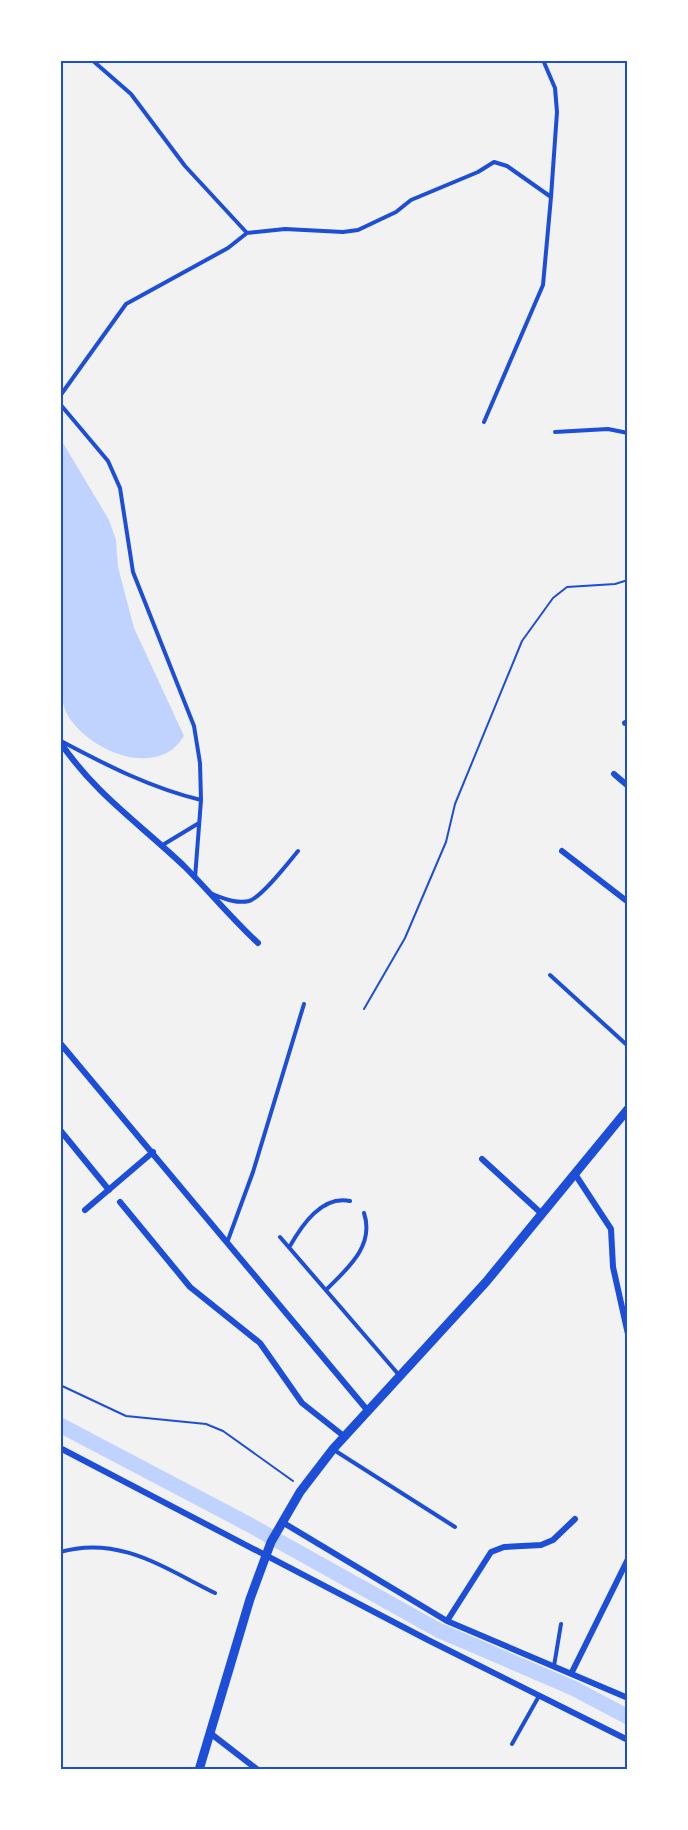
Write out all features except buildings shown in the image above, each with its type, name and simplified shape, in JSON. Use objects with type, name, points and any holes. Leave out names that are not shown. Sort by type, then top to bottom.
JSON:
[{"type":"main road","points":[[199,1770],[250,1599],[271,1542],[303,1488],[333,1449],[486,1282],[628,1109]]},
{"type":"street","points":[[60,741],[77,767],[126,817],[195,879],[258,943]]},
{"type":"street","points":[[614,774],[628,786]]},
{"type":"street","points":[[562,851],[628,902]]},
{"type":"street","points":[[60,1043],[228,1240],[368,1411]]},
{"type":"street","points":[[60,1130],[109,1190]]},
{"type":"street","points":[[86,1210],[153,1152]]},
{"type":"street","points":[[482,1159],[542,1214]]},
{"type":"street","points":[[574,1174],[611,1229],[613,1267],[628,1334]]},
{"type":"street","points":[[120,1202],[190,1287],[260,1343],[302,1403],[345,1437]]},
{"type":"street","points":[[60,1448],[266,1556],[628,1740]]},
{"type":"street","points":[[447,1621],[490,1552],[504,1547],[541,1545],[553,1540],[575,1520]]},
{"type":"street","points":[[282,1522],[447,1621],[572,1672],[628,1698]]},
{"type":"street","points":[[572,1672],[628,1559]]},
{"type":"street","points":[[210,1733],[258,1770]]},
{"type":"lane","points":[[92,60],[131,94],[185,166],[247,233]]},
{"type":"lane","points":[[484,422],[543,285],[557,112],[555,88],[543,60]]},
{"type":"lane","points":[[60,396],[126,304],[228,248],[247,233],[285,229],[343,232],[358,230],[396,212],[411,200],[478,172],[494,162],[507,166],[551,197]]},
{"type":"lane","points":[[628,264],[628,269]]},
{"type":"lane","points":[[60,404],[108,461],[120,488],[133,572],[194,726],[200,763],[201,800],[195,879]]},
{"type":"lane","points":[[555,432],[608,429],[628,433]]},
{"type":"lane","points":[[60,741],[120,772],[170,793],[201,800]]},
{"type":"lane","points":[[160,847],[200,823]]},
{"type":"lane","points":[[206,891],[230,900],[249,901],[259,894],[298,851]]},
{"type":"lane","points":[[550,975],[628,1046]]},
{"type":"lane","points":[[228,1240],[253,1172],[304,1004]]},
{"type":"lane","points":[[290,1246],[303,1225],[319,1210],[332,1202],[350,1202]]},
{"type":"lane","points":[[326,1290],[347,1269],[365,1241],[367,1228],[364,1213]]},
{"type":"lane","points":[[280,1237],[400,1375]]},
{"type":"lane","points":[[333,1449],[455,1527]]},
{"type":"lane","points":[[60,1552],[87,1546],[124,1549],[215,1593]]},
{"type":"lane","points":[[554,1666],[561,1623]]},
{"type":"lane","points":[[512,1744],[539,1696]]},
{"type":"path","points":[[364,1009],[405,938],[446,842],[455,804],[522,641],[553,598],[567,587],[615,584],[628,580]]},
{"type":"path","points":[[60,1385],[126,1416],[206,1424],[223,1431],[303,1488]]},
{"type":"water","points":[[60,438],[109,520],[116,540],[118,567],[134,628],[184,736],[172,749],[157,757],[140,758],[106,749],[77,727],[64,707],[60,682]]},
{"type":"waterway","points":[[60,1425],[248,1524],[438,1630],[573,1688],[628,1717]]}]
